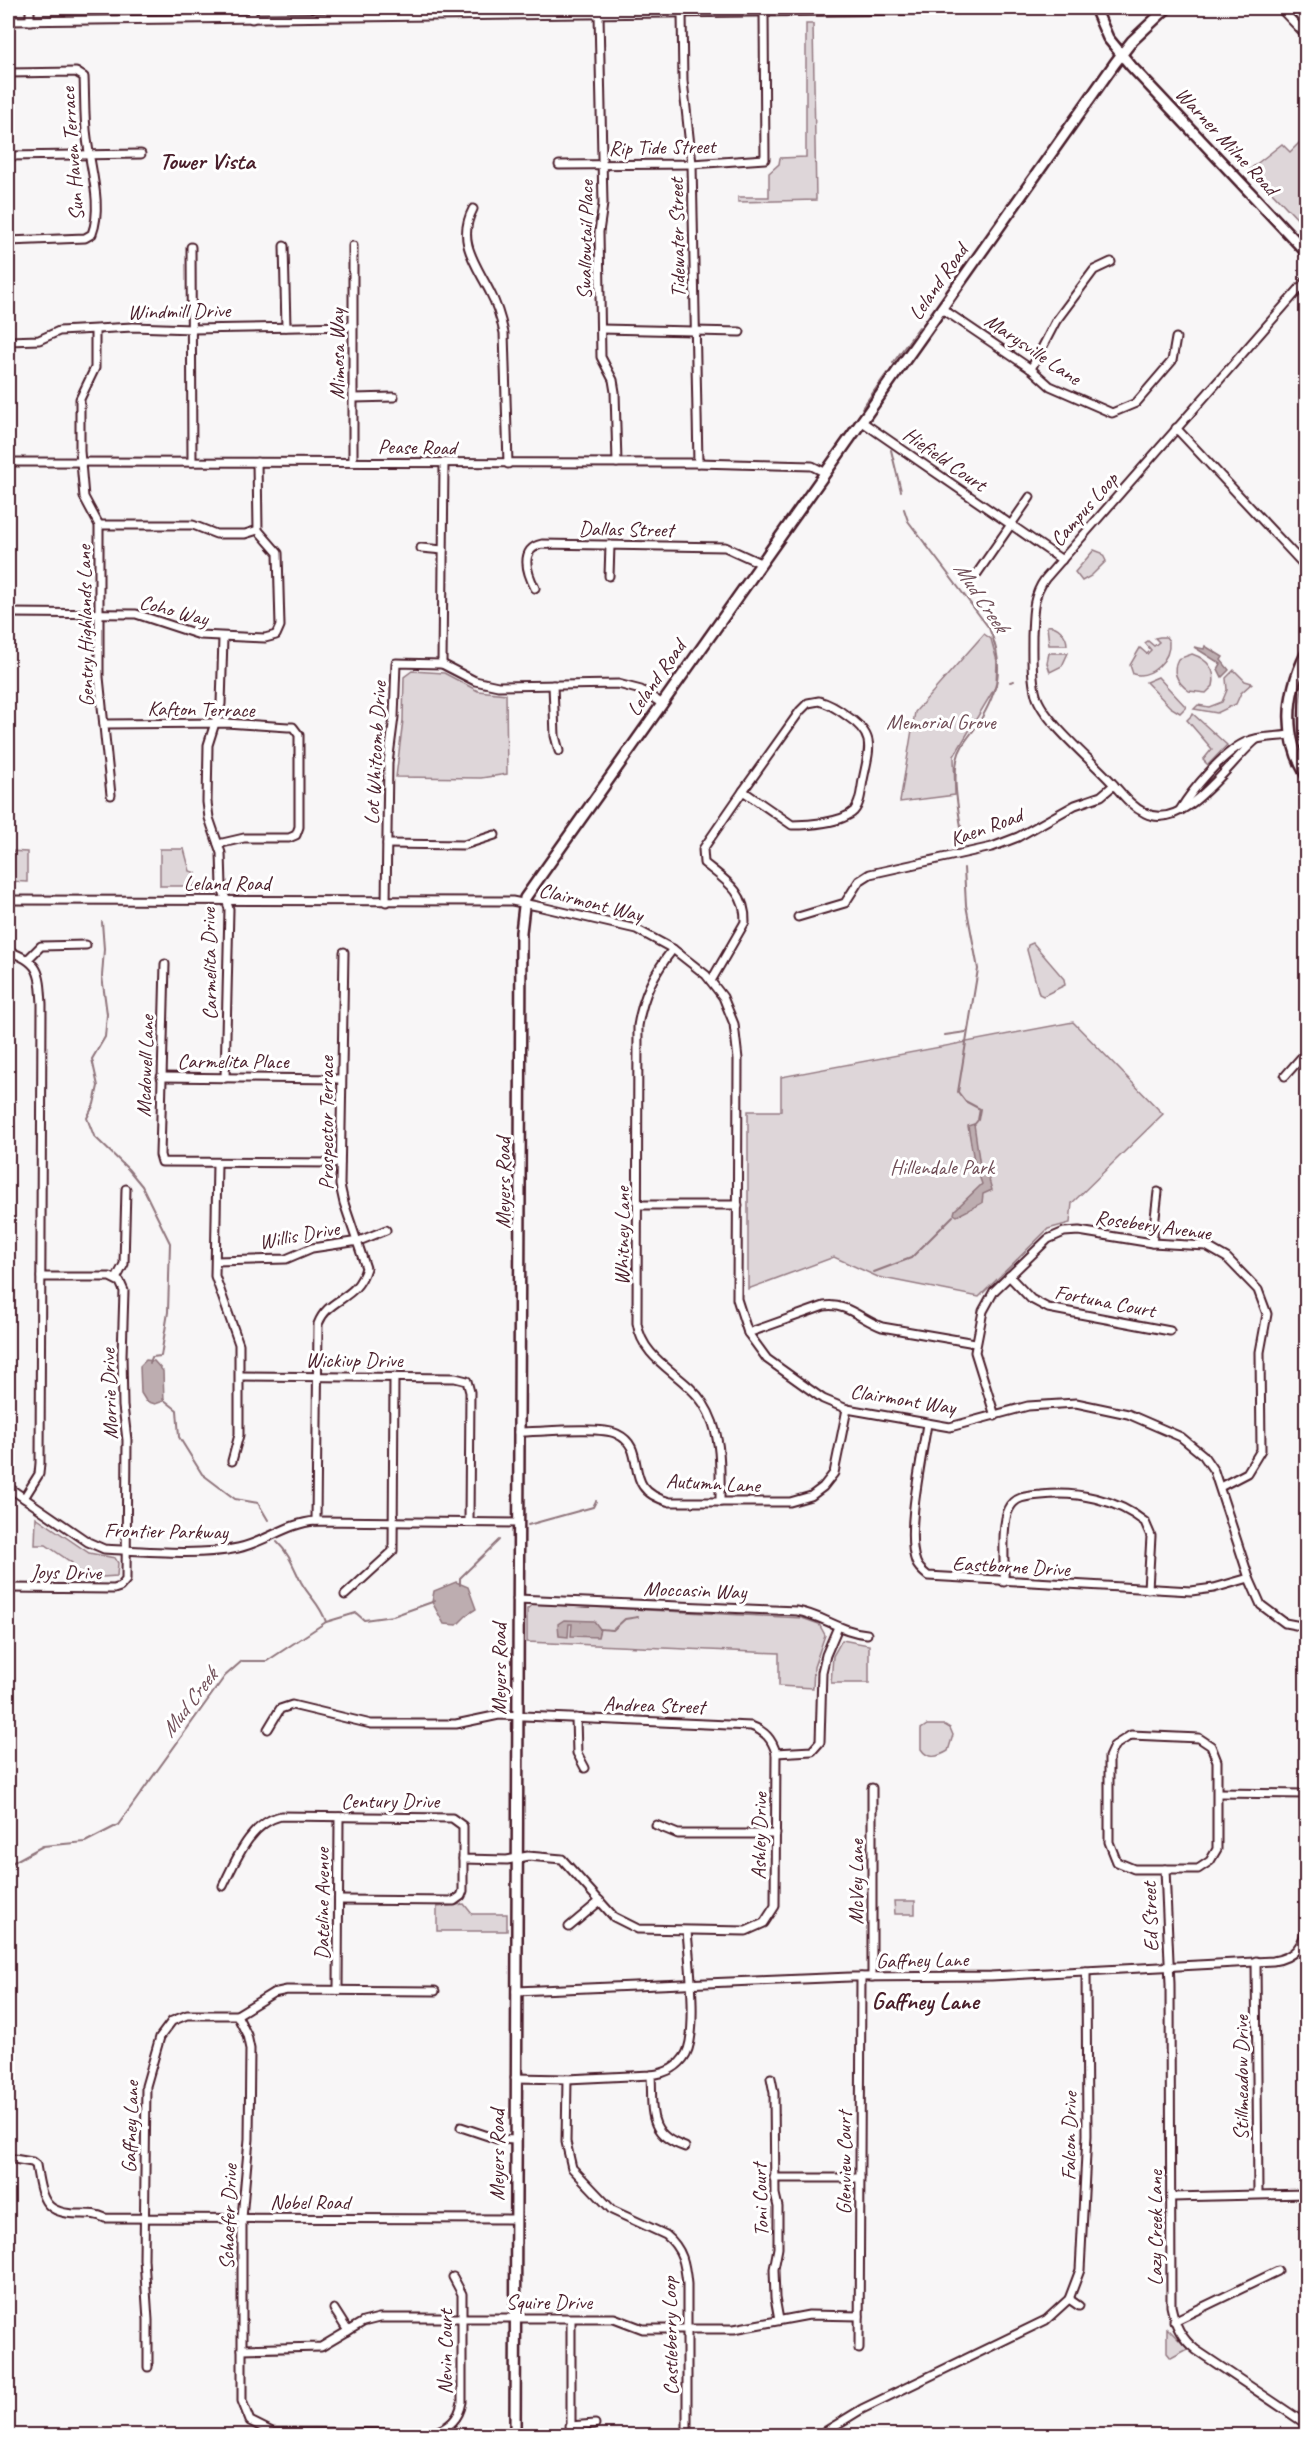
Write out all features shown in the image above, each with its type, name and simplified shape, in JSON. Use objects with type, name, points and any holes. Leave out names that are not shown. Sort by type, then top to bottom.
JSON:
[{"type":"main road","name":"Warner Milne Road","points":[[1094,8],[1103,28],[1121,55],[1306,252]]},
{"type":"main road","name":"Leland Road","points":[[523,903],[530,888],[1121,55],[1167,8]]},
{"type":"main road","points":[[1306,654],[1290,700],[1291,735],[1297,757],[1306,775]]},
{"type":"main road","name":"Meyers Road","points":[[515,2436],[520,932],[523,903]]},
{"type":"street","points":[[30,8],[30,21]]},
{"type":"street","points":[[252,8],[252,19]]},
{"type":"street","points":[[8,21],[252,19],[494,11],[599,15],[1094,8]]},
{"type":"street","points":[[1280,8],[1306,35]]},
{"type":"street","points":[[1287,14],[1294,8]]},
{"type":"street","name":"Tidewater Street","points":[[682,13],[683,81],[692,164],[698,463]]},
{"type":"street","name":"Rip Tide Street","points":[[559,165],[692,164],[765,159],[764,13]]},
{"type":"street","name":"Swallowtail Place","points":[[599,15],[603,165],[603,212],[599,232],[602,357],[613,380],[615,392],[617,463]]},
{"type":"street","name":"Sun Haven Terrace","points":[[8,73],[81,74],[84,77],[89,155],[94,181],[95,226],[92,234],[85,238],[8,242]]},
{"type":"street","points":[[8,156],[141,154]]},
{"type":"street","points":[[473,209],[465,223],[471,256],[500,315],[504,333],[508,464]]},
{"type":"street","points":[[284,246],[286,327]]},
{"type":"street","name":"Mimosa Way","points":[[353,246],[353,462]]},
{"type":"street","points":[[191,247],[192,462]]},
{"type":"street","points":[[1031,369],[1056,321],[1094,270],[1111,262]]},
{"type":"street","name":"Campus Loop","points":[[1114,785],[1045,713],[1036,697],[1033,608],[1039,587],[1306,281]]},
{"type":"street","name":"Marysville Lane","points":[[941,308],[1031,369],[1050,386],[1102,411],[1120,411],[1136,403],[1172,361],[1176,338]]},
{"type":"street","name":"Windmill Drive","points":[[8,341],[39,340],[59,331],[95,331],[133,327],[192,329],[353,326]]},
{"type":"street","points":[[601,329],[638,332],[740,332]]},
{"type":"street","name":"Gentry Highlands Lane","points":[[95,331],[96,368],[80,399],[82,462],[84,497],[99,525],[99,677],[111,795]]},
{"type":"street","points":[[354,398],[394,396]]},
{"type":"street","name":"Hiefield Court","points":[[861,421],[1062,560]]},
{"type":"street","points":[[1176,428],[1306,567]]},
{"type":"street","name":"Pease Road","points":[[8,462],[698,463],[812,466],[824,472]]},
{"type":"street","points":[[99,525],[193,525],[216,534],[245,534],[258,530],[257,462]]},
{"type":"street","points":[[442,664],[444,464]]},
{"type":"street","points":[[976,575],[1030,497]]},
{"type":"street","name":"Coho Way","points":[[8,613],[142,616],[186,633],[223,638],[265,638],[276,635],[280,626],[279,561],[273,545],[258,530]]},
{"type":"street","points":[[609,576],[610,545]]},
{"type":"street","name":"Dallas Street","points":[[535,588],[527,573],[527,554],[535,546],[725,547],[760,563]]},
{"type":"street","points":[[421,548],[443,550]]},
{"type":"street","name":"Carmelita Drive","points":[[223,638],[221,704],[208,745],[207,802],[209,818],[223,866],[222,887],[229,909],[225,1078]]},
{"type":"street","name":"Lot Whitcomb Drive","points":[[386,902],[387,763],[394,717],[396,663],[442,664],[485,684],[618,684],[640,690],[661,703]]},
{"type":"street","points":[[553,685],[555,736],[559,751]]},
{"type":"street","points":[[711,981],[745,922],[745,912],[737,892],[704,863],[703,849],[743,792],[800,711],[808,703],[819,701],[829,704],[860,724],[867,733],[869,747],[859,800],[854,810],[846,817],[792,825],[743,792]]},
{"type":"street","name":"Kafton Terrace","points":[[104,724],[214,724],[288,727],[297,730],[300,735],[299,827],[296,836],[244,838],[218,844]]},
{"type":"street","points":[[1114,785],[1137,808],[1149,815],[1168,816],[1180,810],[1189,796],[1234,749],[1257,739],[1291,735]]},
{"type":"street","name":"Kaen Road","points":[[798,917],[845,903],[859,881],[870,874],[992,848],[1018,837],[1076,805],[1101,796],[1114,785]]},
{"type":"street","points":[[387,844],[464,845],[495,835]]},
{"type":"street","name":"Leland Road","points":[[8,900],[512,901],[523,903]]},
{"type":"street","name":"Clairmont Way","points":[[523,903],[636,928],[673,949],[711,981],[729,1008],[738,1043],[737,1299],[748,1333],[759,1351],[777,1368],[823,1399],[847,1409],[927,1424],[959,1426],[1028,1407],[1060,1403],[1095,1406],[1128,1414],[1189,1443],[1208,1462],[1220,1487],[1256,1596],[1267,1612],[1285,1623],[1306,1627]]},
{"type":"street","points":[[8,906],[8,951],[28,959],[38,971],[42,1004],[40,1463],[39,1474],[24,1498]]},
{"type":"street","points":[[28,959],[41,946],[86,945]]},
{"type":"street","name":"Whitney Lane","points":[[673,949],[651,981],[643,1000],[639,1026],[639,1332],[652,1355],[695,1392],[710,1417],[719,1440],[720,1502]]},
{"type":"street","name":"Prospector Terrace","points":[[316,1521],[318,1324],[333,1304],[351,1295],[363,1279],[366,1268],[341,1195],[344,952]]},
{"type":"street","name":"Mcdowell Lane","points":[[165,964],[160,1155],[162,1162],[168,1164],[216,1163]]},
{"type":"street","points":[[1285,1076],[1306,1052]]},
{"type":"street","name":"Carmelita Place","points":[[161,1077],[341,1079]]},
{"type":"street","points":[[232,1461],[239,1435],[238,1336],[217,1284],[216,1163],[340,1163]]},
{"type":"street","points":[[41,1277],[101,1276],[116,1279],[124,1264],[126,1189]]},
{"type":"street","points":[[1152,1243],[1158,1192]]},
{"type":"street","points":[[638,1205],[738,1205]]},
{"type":"street","name":"Willis Drive","points":[[216,1260],[276,1260],[295,1256],[312,1248],[358,1241],[386,1230]]},
{"type":"street","name":"Rosebery Avenue","points":[[975,1343],[986,1303],[1048,1239],[1064,1232],[1079,1231],[1152,1243],[1196,1244],[1216,1250],[1257,1290],[1266,1306],[1267,1321],[1260,1352],[1261,1450],[1247,1473],[1220,1487]]},
{"type":"street","name":"Fortuna Court","points":[[1010,1276],[1031,1299],[1048,1308],[1170,1331]]},
{"type":"street","name":"Morrie Drive","points":[[116,1279],[124,1291],[123,1406],[128,1440],[126,1580],[122,1585]]},
{"type":"street","points":[[748,1333],[824,1306],[835,1305],[882,1327],[975,1343],[977,1361],[995,1416]]},
{"type":"street","name":"Wickiup Drive","points":[[240,1376],[467,1380],[470,1392],[470,1522]]},
{"type":"street","points":[[345,1595],[393,1551],[394,1377]]},
{"type":"street","name":"Autumn Lane","points":[[518,1432],[609,1431],[618,1434],[630,1445],[640,1482],[652,1495],[670,1502],[790,1502],[817,1492],[834,1473],[847,1409]]},
{"type":"street","name":"Eastborne Drive","points":[[927,1424],[913,1508],[916,1564],[928,1576],[1004,1582],[1202,1590],[1249,1578]]},
{"type":"street","name":"Frontier Parkway","points":[[8,1487],[96,1547],[126,1550],[230,1550],[258,1541],[289,1526],[316,1521],[518,1523]]},
{"type":"street","points":[[1004,1582],[1006,1521],[1010,1506],[1024,1496],[1064,1492],[1094,1498],[1145,1522],[1151,1536],[1148,1588]]},
{"type":"street","name":"Joys Drive","points":[[8,1588],[114,1589],[122,1585]]},
{"type":"street","name":"Moccasin Way","points":[[517,1599],[780,1610],[809,1613],[838,1627],[867,1634]]},
{"type":"street","points":[[776,1753],[812,1750],[820,1742],[822,1672],[826,1655],[838,1627]]},
{"type":"street","name":"Andrea Street","points":[[268,1729],[280,1709],[292,1705],[370,1724],[456,1724],[488,1716],[517,1716],[751,1726],[770,1738],[776,1753]]},
{"type":"street","points":[[576,1719],[577,1753],[585,1768]]},
{"type":"street","points":[[1131,1736],[1199,1738],[1211,1746],[1216,1755],[1218,1793],[1217,1849],[1214,1857],[1198,1869],[1128,1868],[1112,1856],[1109,1842],[1110,1751],[1121,1739],[1131,1736]]},
{"type":"street","name":"Ashley Drive","points":[[687,1931],[746,1931],[759,1926],[768,1919],[775,1906],[776,1753]]},
{"type":"street","name":"McVey Lane","points":[[872,1788],[872,1977]]},
{"type":"street","points":[[1218,1793],[1306,1794]]},
{"type":"street","name":"Century Drive","points":[[223,1886],[251,1837],[264,1823],[280,1816],[452,1818],[463,1826],[463,1859]]},
{"type":"street","name":"Dateline Avenue","points":[[338,1990],[339,1817]]},
{"type":"street","points":[[656,1825],[678,1834],[776,1834]]},
{"type":"street","points":[[339,1900],[454,1901],[463,1892],[463,1859],[550,1856],[562,1859],[614,1917],[630,1927],[647,1931],[687,1931],[690,1984],[689,2047],[679,2063],[672,2069],[651,2075],[567,2079],[515,2078]]},
{"type":"street","name":"Ed Street","points":[[1165,1869],[1168,1965]]},
{"type":"street","points":[[568,1927],[600,1901]]},
{"type":"street","name":"Gaffney Lane","points":[[516,1991],[861,1977],[991,1976],[1280,1960],[1291,1955],[1301,1945],[1306,1924]]},
{"type":"street","name":"Stillmeadow Drive","points":[[1256,1961],[1258,2193]]},
{"type":"street","name":"Lazy Creek Lane","points":[[1168,1965],[1172,2197],[1171,2298],[1174,2321],[1181,2336],[1196,2350],[1306,2424]]},
{"type":"street","name":"Falcon Drive","points":[[818,2436],[862,2409],[1046,2320],[1069,2299],[1080,2270],[1085,2175],[1086,1971]]},
{"type":"street","name":"Glenview Court","points":[[859,2349],[861,1977]]},
{"type":"street","points":[[237,2015],[273,1993],[287,1990],[435,1991]]},
{"type":"street","name":"Gaffney Lane","points":[[148,2367],[144,2217],[146,2086],[160,2037],[166,2027],[179,2016],[237,2015]]},
{"type":"street","name":"Schaefer Drive","points":[[237,2015],[249,2041],[250,2049],[249,2139],[242,2218],[242,2401],[250,2421]]},
{"type":"street","points":[[651,2075],[653,2120],[663,2137],[685,2147]]},
{"type":"street","name":"Toni Court","points":[[771,2078],[774,2093],[774,2178],[778,2207],[775,2298],[778,2320]]},
{"type":"street","name":"Castleberry Loop","points":[[567,2079],[566,2142],[569,2162],[579,2178],[612,2210],[674,2241],[685,2261],[687,2436]]},
{"type":"street","points":[[461,2127],[497,2139],[515,2140]]},
{"type":"street","name":"Nobel Road","points":[[8,2158],[32,2162],[36,2165],[41,2193],[50,2209],[65,2214],[98,2214],[105,2218],[515,2219]]},
{"type":"street","points":[[774,2178],[860,2178]]},
{"type":"street","points":[[1172,2197],[1258,2193],[1306,2194]]},
{"type":"street","points":[[1174,2321],[1278,2271]]},
{"type":"street","name":"Nevin Court","points":[[250,2421],[272,2432],[433,2433],[450,2425],[457,2418],[462,2402],[462,2294],[453,2277]]},
{"type":"street","points":[[1069,2299],[1079,2306]]},
{"type":"street","points":[[334,2309],[348,2331]]},
{"type":"street","name":"Squire Drive","points":[[242,2349],[311,2349],[330,2343],[371,2319],[614,2318],[643,2329],[743,2329],[809,2315],[859,2316]]},
{"type":"street","points":[[571,2319],[571,2436]]},
{"type":"street","points":[[570,2426],[595,2424]]},
{"type":"green space","points":[[806,24],[813,24],[816,200],[738,202],[738,197],[769,197],[769,173],[779,164],[780,158],[806,157]]},
{"type":"green space","points":[[1306,136],[1306,228],[1250,169],[1282,144],[1290,152]]},
{"type":"green space","points":[[1094,550],[1102,553],[1106,561],[1091,576],[1082,581],[1075,572]]},
{"type":"green space","points":[[1047,626],[1061,631],[1067,645],[1049,645]]},
{"type":"green space","name":"Memorial Grove","points":[[984,634],[991,639],[997,661],[996,686],[954,756],[955,795],[900,802],[915,712]]},
{"type":"green space","points":[[1166,637],[1169,641],[1167,655],[1163,661],[1153,671],[1140,675],[1133,674],[1130,665],[1140,648],[1147,654],[1151,650],[1145,643],[1148,641],[1154,646],[1159,642],[1155,638]]},
{"type":"green space","points":[[1049,653],[1068,653],[1062,666],[1050,672],[1047,663]]},
{"type":"green space","points":[[1192,654],[1206,662],[1214,675],[1213,686],[1206,693],[1189,691],[1177,677],[1175,668],[1178,659]]},
{"type":"green space","points":[[1234,670],[1245,681],[1252,683],[1241,693],[1236,704],[1217,713],[1194,709],[1198,705],[1209,707],[1222,702],[1227,690],[1226,678]]},
{"type":"green space","points":[[412,671],[444,673],[478,691],[506,694],[507,774],[481,778],[396,777],[403,720],[404,677]]},
{"type":"green space","points":[[1306,673],[1306,757],[1300,737],[1298,715]]},
{"type":"green space","points":[[1158,677],[1186,707],[1180,713],[1170,707],[1146,682]]},
{"type":"green space","points":[[1193,714],[1227,745],[1208,765],[1203,760],[1212,749],[1187,720]]},
{"type":"green space","points":[[160,849],[184,849],[190,871],[196,873],[195,886],[160,886]]},
{"type":"green space","points":[[8,851],[27,852],[27,882],[8,881]]},
{"type":"green space","points":[[1033,943],[1064,979],[1065,985],[1043,996],[1039,994],[1027,950],[1028,945]]},
{"type":"green space","name":"Hillendale Park","points":[[1073,1022],[1163,1114],[1072,1203],[1070,1223],[1048,1229],[979,1297],[878,1277],[834,1257],[748,1289],[748,1111],[781,1111],[781,1077]]},
{"type":"green space","points":[[36,1517],[89,1553],[115,1558],[118,1563],[117,1576],[72,1579],[72,1563],[46,1545],[35,1545]]},
{"type":"green space","points":[[533,1604],[802,1618],[819,1624],[825,1635],[814,1667],[813,1688],[779,1686],[779,1653],[527,1642],[527,1609]]},
{"type":"green space","points":[[842,1640],[869,1645],[869,1683],[831,1683],[833,1656]]},
{"type":"green space","points":[[927,1725],[945,1725],[950,1728],[953,1735],[948,1751],[937,1756],[927,1755],[921,1749],[921,1729]]},
{"type":"green space","points":[[894,1901],[915,1901],[915,1914],[895,1914]]},
{"type":"green space","points":[[464,1904],[472,1914],[507,1914],[507,1931],[437,1931],[437,1907]]},
{"type":"green space","points":[[1167,2328],[1188,2349],[1171,2358],[1167,2353]]},
{"type":"shaded area","points":[[1205,646],[1223,657],[1221,660],[1229,670],[1222,677],[1218,669],[1221,664],[1194,647],[1204,649]]},
{"type":"shaded area","points":[[974,1124],[980,1166],[986,1169],[992,1190],[983,1194],[982,1203],[957,1216],[954,1214],[955,1210],[982,1184],[974,1161],[968,1126]]},
{"type":"shaded area","points":[[146,1360],[154,1361],[163,1371],[164,1401],[155,1404],[146,1401],[141,1393],[140,1366]]},
{"type":"shaded area","points":[[456,1582],[468,1587],[476,1609],[457,1625],[444,1624],[432,1602],[434,1591]]},
{"type":"shaded area","points":[[564,1620],[594,1621],[600,1629],[598,1637],[571,1636],[572,1624],[569,1624],[568,1637],[559,1636],[558,1624]]},
{"type":"waterway","name":"Mud Creek","points":[[893,363],[919,327]]},
{"type":"waterway","name":"Mud Creek","points":[[862,408],[887,373]]},
{"type":"waterway","name":"Mud Creek","points":[[891,450],[901,491]]},
{"type":"waterway","name":"Mud Creek","points":[[904,509],[908,521],[989,628],[997,654],[997,677],[991,700],[963,745],[957,760],[956,793],[964,848]]},
{"type":"waterway","points":[[1010,682],[1014,681]]},
{"type":"waterway","name":"Mud Creek","points":[[964,868],[966,905],[978,969],[958,1092],[965,1101],[980,1109],[978,1120],[974,1125]]},
{"type":"waterway","points":[[102,922],[104,949],[102,976],[107,1014],[105,1037],[92,1059],[98,1086],[94,1104],[87,1118],[94,1136],[142,1186],[170,1243],[168,1312],[161,1356],[152,1357],[150,1363]]},
{"type":"waterway","points":[[945,1035],[966,1032]]},
{"type":"waterway","name":"Mud Creek","points":[[874,1272],[911,1258],[953,1216]]},
{"type":"waterway","points":[[163,1399],[177,1410],[179,1437],[202,1474],[235,1499],[258,1503],[268,1520]]},
{"type":"waterway","name":"Mud Creek","points":[[528,1525],[593,1507],[596,1501]]},
{"type":"waterway","name":"Mud Creek","points":[[460,1585],[460,1578],[499,1540]]},
{"type":"waterway","points":[[277,1542],[288,1556],[326,1622]]},
{"type":"waterway","name":"Mud Creek","points":[[8,1865],[43,1846],[85,1842],[118,1825],[225,1676],[242,1661],[267,1661],[326,1622],[356,1613],[364,1620],[393,1616],[435,1601]]},
{"type":"waterway","points":[[600,1629],[613,1630],[625,1619],[638,1617]]},
{"type":"district","name":"Tower Vista","points":[[207,161]]},
{"type":"district","name":"Gaffney Lane","points":[[925,2001]]}]
